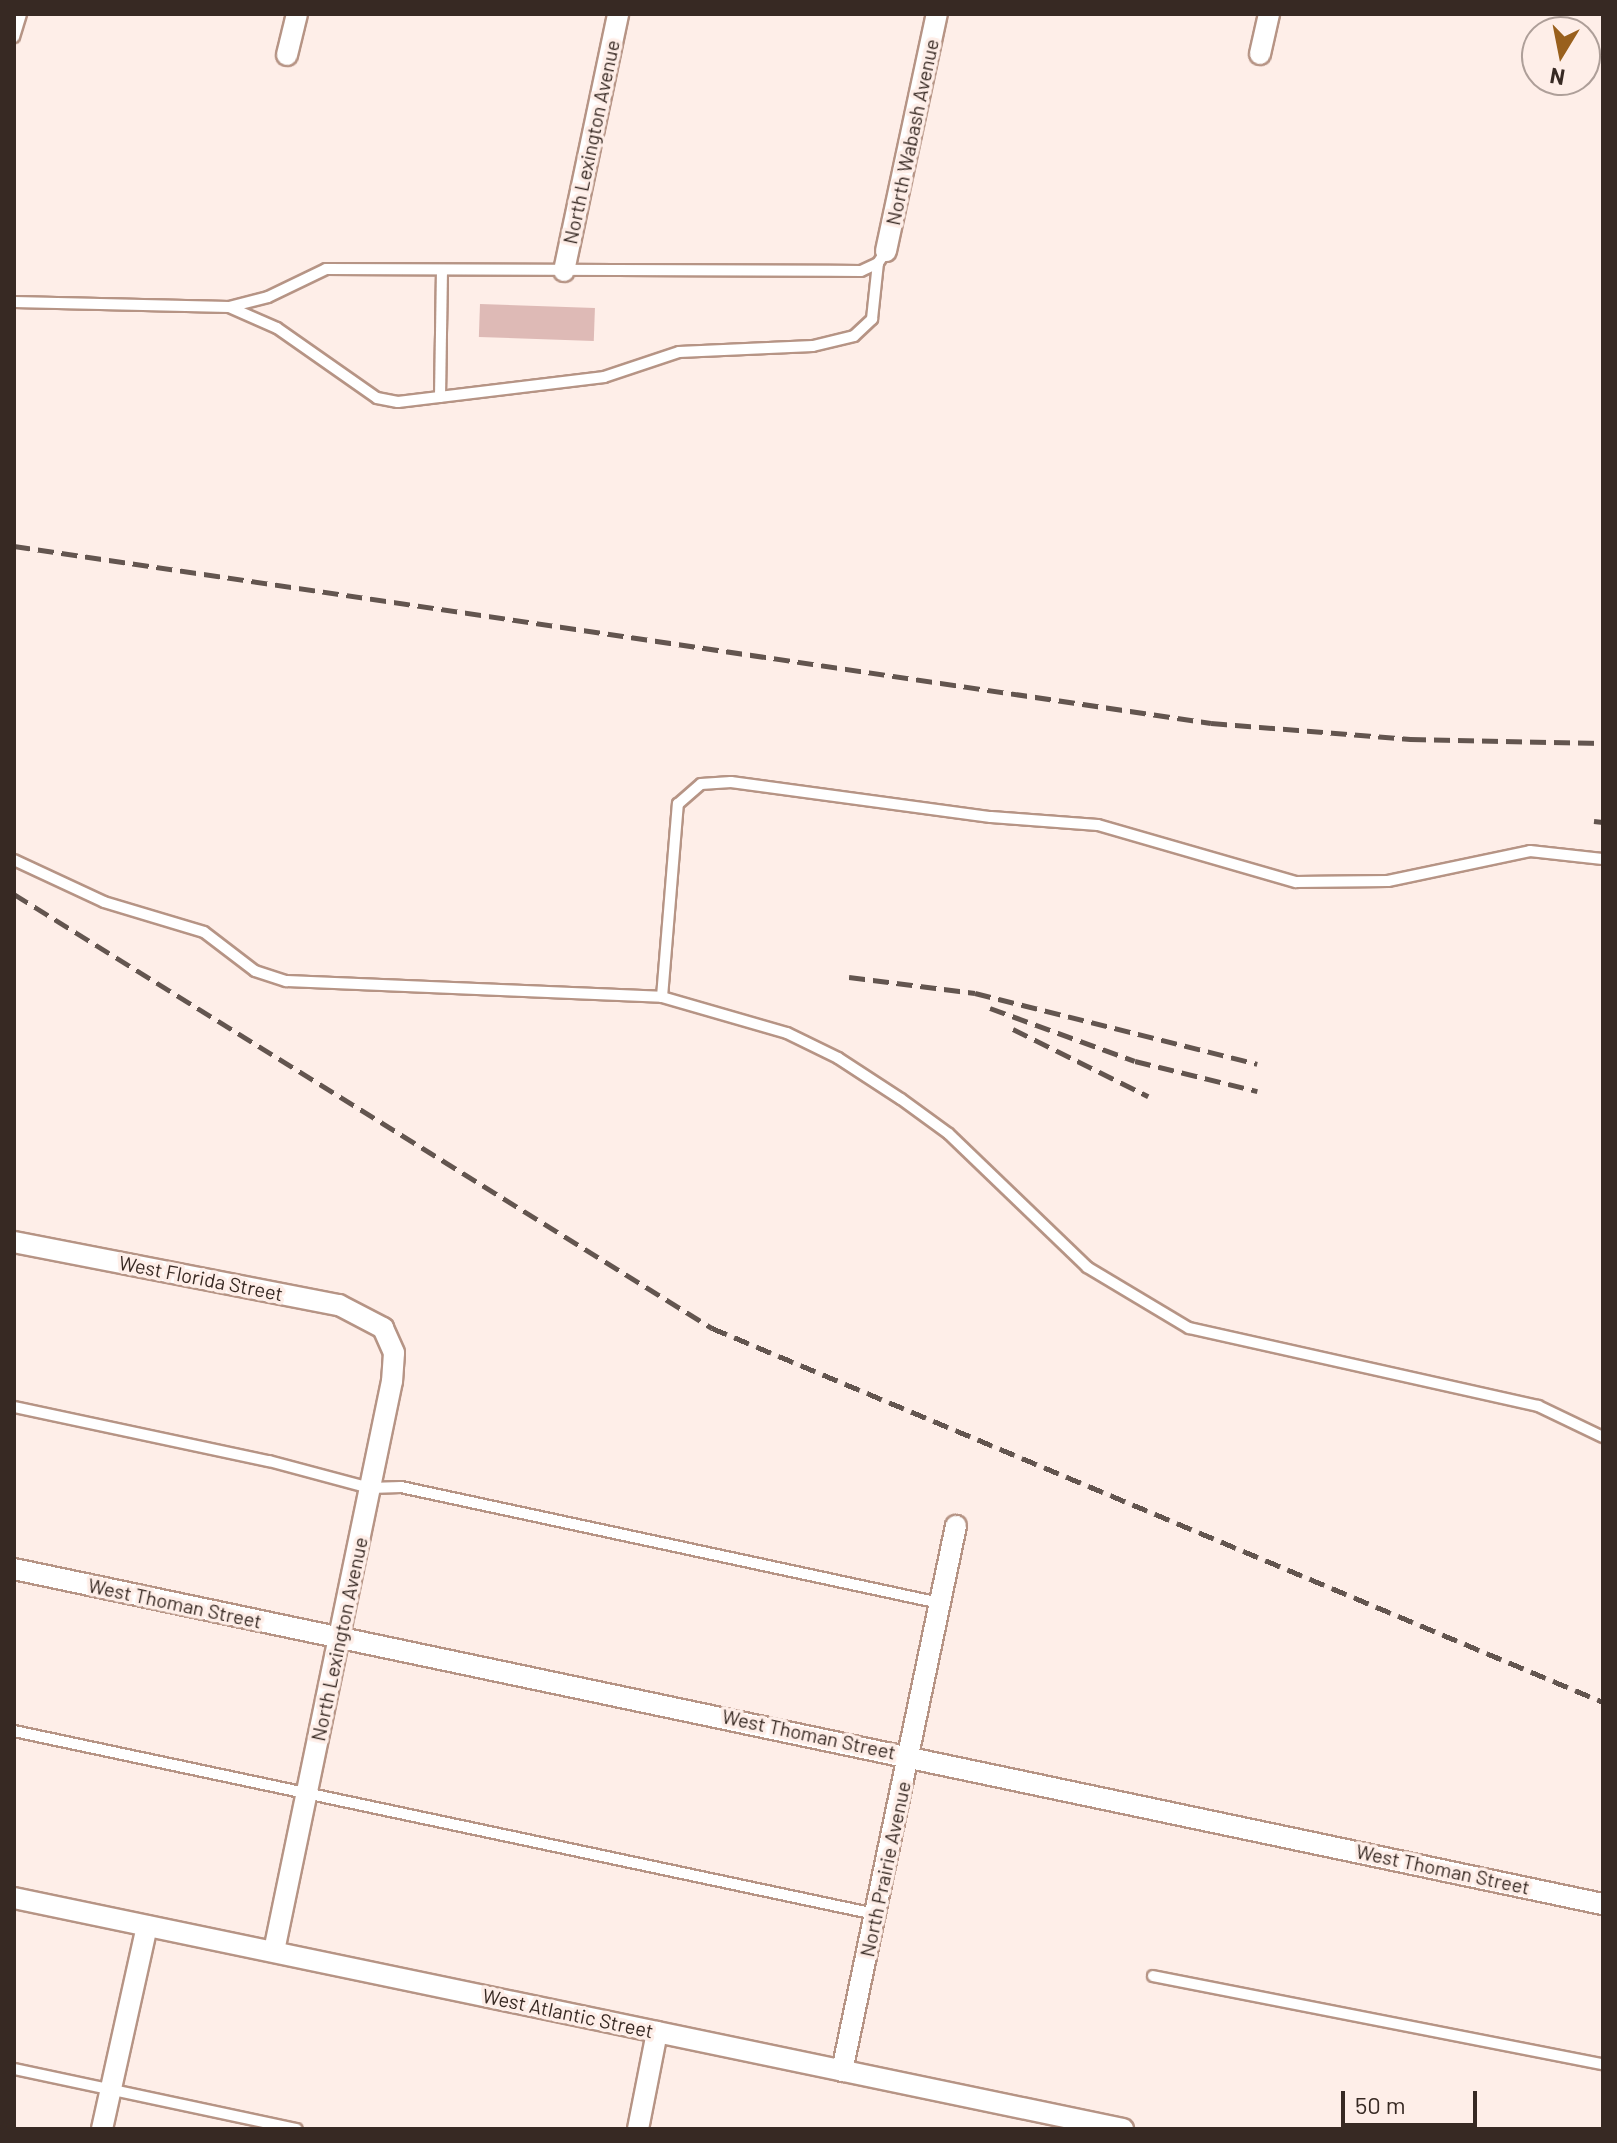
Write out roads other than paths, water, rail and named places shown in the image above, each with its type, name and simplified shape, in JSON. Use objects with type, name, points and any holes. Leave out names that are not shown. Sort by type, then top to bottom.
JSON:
[{"type":"street","points":[[287,55],[297,14]]},
{"type":"street","name":"North Lexington Avenue","points":[[564,271],[618,14]]},
{"type":"street","name":"North Wabash Avenue","points":[[882,257],[937,14]]},
{"type":"street","points":[[1260,54],[1269,14]]},
{"type":"street","name":"West Florida Street","points":[[14,1242],[339,1305],[383,1328]]},
{"type":"street","name":"North Lexington Avenue","points":[[274,1951],[392,1381],[394,1353],[383,1328]]},
{"type":"street","name":"North Prairie Avenue","points":[[842,2071],[956,1526]]},
{"type":"street","name":"West Thoman Street","points":[[14,1569],[909,1755],[1603,1904]]},
{"type":"street","name":"West Atlantic Street","points":[[14,1898],[842,2071],[1064,2123],[1123,2129]]},
{"type":"street","points":[[102,2129],[147,1926]]},
{"type":"street","points":[[638,2129],[657,2032]]},
{"type":"lane","points":[[14,37],[21,14]]},
{"type":"lane","points":[[14,302],[229,307],[268,297],[326,269],[832,272],[861,271],[882,257]]},
{"type":"lane","points":[[229,307],[277,328],[377,398],[440,397],[604,377],[679,352],[813,346],[854,336],[872,319],[882,257]]},
{"type":"lane","points":[[440,397],[442,270]]},
{"type":"lane","points":[[662,997],[678,804],[701,784],[731,782],[991,817],[1098,825],[1296,882],[1388,881],[1530,851],[1603,859]]},
{"type":"lane","points":[[14,860],[104,902],[204,932],[255,971],[286,981],[662,997],[737,1016],[838,1058],[949,1134],[1087,1267],[1189,1328],[1538,1406],[1603,1437]]},
{"type":"lane","points":[[14,1407],[269,1461],[370,1488],[401,1487],[940,1603]]},
{"type":"lane","points":[[14,1731],[306,1797],[875,1914]]},
{"type":"lane","points":[[1153,1976],[1603,2064]]},
{"type":"lane","points":[[14,2069],[297,2129]]},
{"type":"railway","points":[[14,546],[1211,723],[1410,739],[1603,743]]},
{"type":"railway","points":[[1594,821],[1603,822]]},
{"type":"railway","points":[[14,894],[712,1328],[1603,1702]]},
{"type":"railway","points":[[849,977],[975,993],[1257,1064]]},
{"type":"railway","points":[[990,1008],[1135,1061],[1257,1091]]},
{"type":"railway","points":[[1013,1029],[1148,1096]]}]
